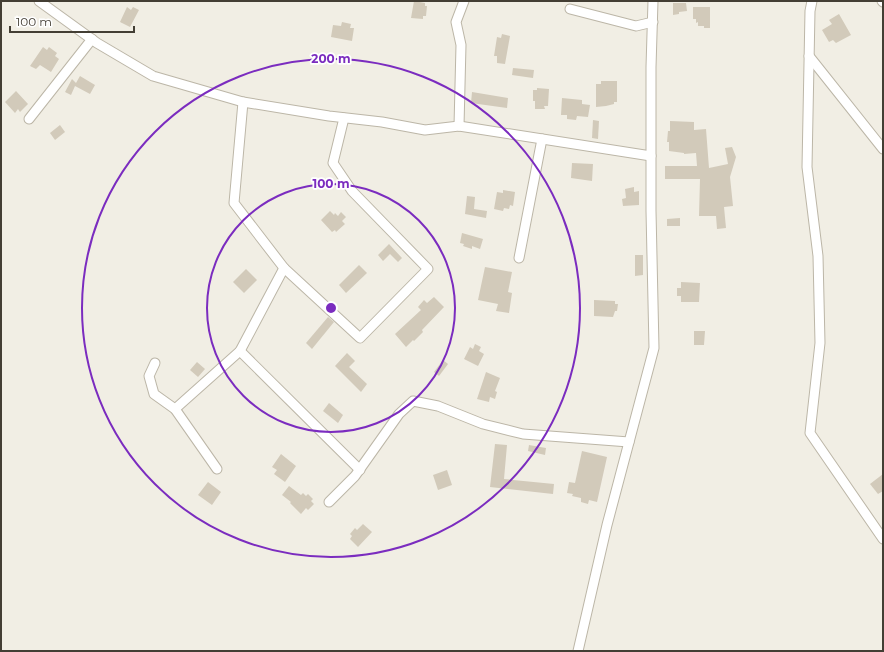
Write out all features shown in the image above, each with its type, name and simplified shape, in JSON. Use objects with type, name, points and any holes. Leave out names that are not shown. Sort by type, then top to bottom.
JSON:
[{"type":"street","points":[[39,1],[52,5],[92,39],[153,76],[243,102],[344,118],[382,122],[425,130],[459,126],[651,156]]},
{"type":"street","points":[[459,126],[461,45],[456,22],[464,1]]},
{"type":"street","points":[[578,651],[607,525],[654,348],[651,156],[653,1]]},
{"type":"street","points":[[812,1],[810,11],[807,167],[818,256],[820,343],[810,433],[883,540]]},
{"type":"street","points":[[570,9],[636,26],[652,22]]},
{"type":"street","points":[[29,118],[92,39]]},
{"type":"street","points":[[809,56],[883,148]]},
{"type":"street","points":[[243,102],[234,202],[284,268],[360,338],[428,269],[352,191],[333,163],[344,118]]},
{"type":"street","points":[[519,258],[542,139]]},
{"type":"street","points":[[175,409],[240,351],[284,268]]},
{"type":"street","points":[[240,351],[360,470]]},
{"type":"street","points":[[155,363],[149,376],[154,394],[175,409],[217,469]]},
{"type":"street","points":[[329,502],[360,470],[399,414],[413,401],[438,406],[482,424],[523,434],[629,442]]},
{"type":"building","points":[[414,1],[425,3],[425,6],[427,6],[426,16],[423,16],[423,19],[411,18]]},
{"type":"building","points":[[673,3],[686,3],[687,11],[679,12],[679,14],[673,15]]},
{"type":"building","points":[[127,7],[131,10],[133,7],[139,10],[130,27],[120,22]]},
{"type":"building","points":[[693,7],[710,7],[710,28],[698,26],[696,19],[693,19]]},
{"type":"building","points":[[839,14],[851,35],[836,43],[833,40],[829,42],[822,30],[832,24],[829,20]]},
{"type":"building","points":[[342,22],[351,24],[350,28],[354,28],[352,41],[331,37],[333,25],[341,26]]},
{"type":"building","points":[[502,34],[510,36],[505,64],[497,63],[497,56],[494,56],[497,37],[501,38]]},
{"type":"building","points":[[43,47],[47,50],[49,47],[57,53],[55,56],[59,59],[51,72],[40,65],[36,69],[30,66]]},
{"type":"building","points":[[513,68],[534,70],[533,78],[512,75]]},
{"type":"building","points":[[80,76],[95,85],[90,94],[75,86],[71,95],[65,92],[72,79],[76,83]]},
{"type":"building","points":[[601,81],[617,81],[617,102],[606,106],[596,107],[596,84],[601,84]]},
{"type":"building","points":[[537,88],[549,89],[548,106],[544,106],[545,109],[535,109],[533,90],[537,90]]},
{"type":"building","points":[[16,91],[28,104],[20,112],[18,109],[15,113],[5,102]]},
{"type":"building","points":[[472,92],[508,98],[507,108],[471,103]]},
{"type":"building","points":[[562,98],[582,100],[582,104],[590,105],[588,117],[577,116],[576,120],[567,119],[567,115],[561,115]]},
{"type":"building","points":[[593,120],[599,121],[598,139],[592,138]]},
{"type":"building","points":[[670,121],[694,122],[694,130],[706,129],[709,168],[728,164],[725,148],[732,147],[736,157],[730,177],[733,206],[724,207],[726,228],[717,229],[716,216],[699,216],[700,179],[665,179],[665,166],[697,166],[696,153],[684,154],[669,151],[669,142],[667,142],[668,131],[670,131]]},
{"type":"building","points":[[60,125],[65,132],[55,140],[50,133]]},
{"type":"building","points":[[572,163],[593,164],[592,181],[571,178]]},
{"type":"building","points":[[634,187],[634,192],[639,191],[639,205],[623,206],[622,199],[626,198],[625,189]]},
{"type":"building","points":[[503,190],[515,192],[513,206],[510,205],[509,209],[504,208],[503,211],[494,209],[497,192],[503,193]]},
{"type":"building","points":[[467,196],[475,197],[474,209],[487,211],[486,218],[465,214]]},
{"type":"building","points":[[330,211],[334,215],[335,213],[338,216],[341,212],[346,217],[342,221],[345,224],[336,232],[335,230],[332,232],[321,220]]},
{"type":"building","points":[[680,218],[680,226],[667,226],[667,219]]},
{"type":"building","points":[[462,233],[483,239],[480,249],[472,246],[472,249],[463,246],[464,244],[460,243]]},
{"type":"building","points":[[389,244],[402,258],[398,262],[390,254],[383,261],[378,255]]},
{"type":"building","points":[[635,255],[643,255],[643,275],[635,276]]},
{"type":"building","points":[[359,265],[367,273],[346,293],[339,285]]},
{"type":"building","points":[[485,267],[512,272],[508,292],[512,293],[509,313],[496,311],[498,304],[478,300]]},
{"type":"building","points":[[246,269],[257,280],[244,293],[233,282]]},
{"type":"building","points":[[681,282],[700,283],[699,302],[681,302],[681,296],[677,296],[677,288],[681,288]]},
{"type":"building","points":[[434,297],[444,307],[422,330],[423,332],[406,347],[395,334],[421,310],[418,307],[424,300],[427,303]]},
{"type":"building","points":[[594,300],[615,301],[615,304],[618,304],[617,311],[615,311],[613,317],[594,316]]},
{"type":"building","points":[[328,317],[334,322],[312,349],[306,343]]},
{"type":"building","points":[[694,331],[705,331],[704,345],[694,345]]},
{"type":"building","points":[[475,344],[481,347],[479,351],[484,354],[478,366],[464,359],[470,347],[473,349]]},
{"type":"building","points":[[347,353],[355,361],[349,367],[367,384],[361,392],[335,366]]},
{"type":"building","points":[[443,360],[448,364],[439,376],[434,372]]},
{"type":"building","points":[[197,362],[205,369],[198,377],[190,370]]},
{"type":"building","points":[[486,372],[500,378],[495,391],[497,392],[495,399],[490,397],[489,402],[477,399]]},
{"type":"building","points":[[329,403],[343,415],[338,423],[323,411]]},
{"type":"building","points":[[495,444],[507,445],[504,479],[554,484],[553,494],[490,487]]},
{"type":"building","points":[[529,445],[546,448],[545,455],[528,451]]},
{"type":"building","points":[[582,451],[607,457],[597,502],[589,500],[588,504],[581,502],[581,498],[567,493],[569,482],[575,483]]},
{"type":"building","points":[[281,454],[296,466],[285,482],[274,474],[277,470],[272,467]]},
{"type":"building","points":[[447,470],[452,485],[438,490],[433,475]]},
{"type":"building","points":[[883,474],[883,491],[878,494],[870,484]]},
{"type":"building","points":[[208,482],[221,492],[212,505],[198,495]]},
{"type":"building","points":[[289,486],[301,495],[303,493],[306,496],[308,494],[313,499],[311,501],[314,504],[308,510],[306,508],[301,514],[290,503],[291,502],[282,495]]},
{"type":"building","points":[[363,524],[372,532],[358,547],[350,539],[352,536],[350,534],[355,528],[357,530]]}]
